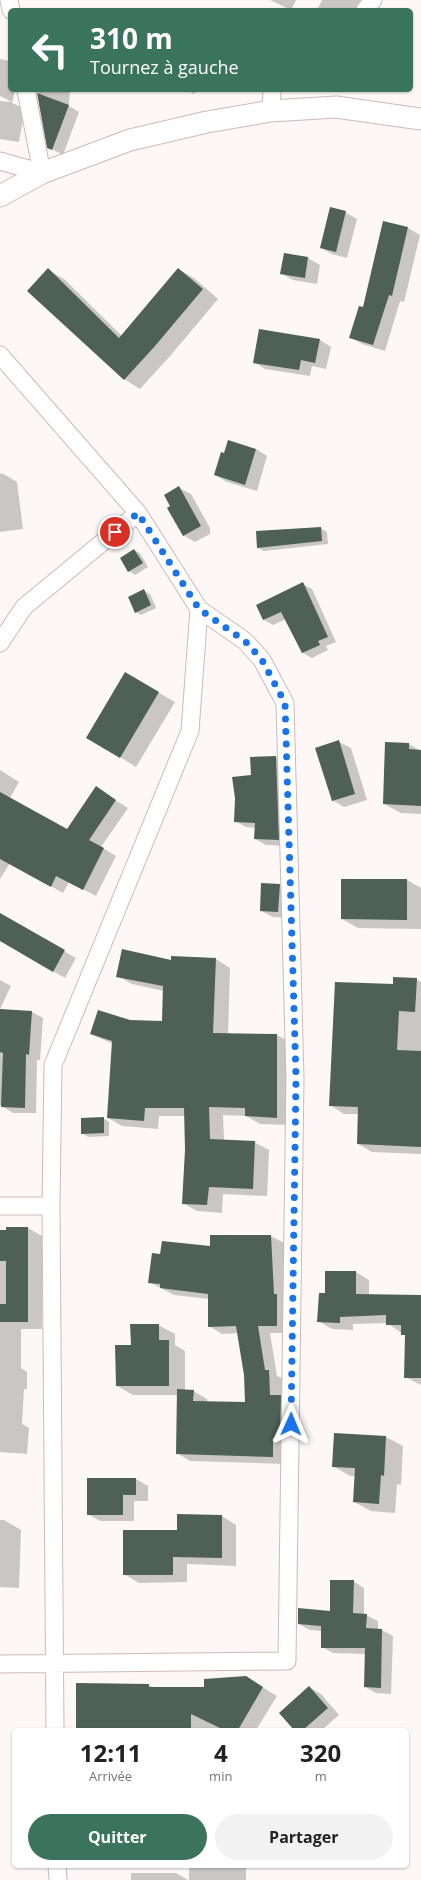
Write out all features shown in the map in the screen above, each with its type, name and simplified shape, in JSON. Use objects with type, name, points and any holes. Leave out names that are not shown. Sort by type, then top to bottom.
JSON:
[{"type":"street","points":[[367,8],[373,0]]},
{"type":"street","points":[[26,92],[42,173]]},
{"type":"street","points":[[271,111],[272,92]]},
{"type":"street","points":[[0,196],[42,173],[130,140],[207,122],[271,111],[336,107],[421,119]]},
{"type":"street","points":[[0,161],[42,173]]},
{"type":"street","points":[[0,355],[138,513],[199,609],[245,641],[262,660],[285,703],[296,1078],[287,1661],[0,1664]]},
{"type":"street","points":[[0,643],[24,607],[138,513]]},
{"type":"street","points":[[55,1728],[51,1206],[53,1065],[190,731],[199,609]]},
{"type":"street","points":[[0,1206],[51,1206]]},
{"type":"street","points":[[57,1868],[58,1880]]},
{"type":"building","points":[[37,93],[69,105],[52,150],[47,148]]},
{"type":"building","points":[[330,207],[346,211],[336,252],[320,248]]},
{"type":"building","points":[[383,221],[408,227],[392,296],[389,295],[373,345],[349,338],[359,306],[363,307]]},
{"type":"building","points":[[284,253],[308,257],[305,278],[280,274]]},
{"type":"building","points":[[48,268],[119,338],[178,268],[203,289],[124,380],[27,291]]},
{"type":"building","points":[[259,329],[320,339],[315,363],[301,360],[299,370],[253,363]]},
{"type":"building","points":[[228,440],[256,449],[245,485],[214,475],[221,452],[224,453]]},
{"type":"building","points":[[179,486],[201,526],[183,536],[167,508],[170,506],[164,495]]},
{"type":"building","points":[[321,527],[322,541],[257,548],[256,531]]},
{"type":"building","points":[[134,549],[143,563],[128,572],[120,558]]},
{"type":"building","points":[[303,582],[328,637],[318,641],[320,645],[302,653],[281,612],[263,620],[256,605]]},
{"type":"building","points":[[144,589],[151,605],[135,613],[128,597]]},
{"type":"building","points":[[125,672],[159,692],[120,758],[86,738]]},
{"type":"building","points":[[339,740],[355,794],[332,801],[315,748]]},
{"type":"building","points":[[385,742],[409,743],[409,749],[421,750],[421,806],[383,804]]},
{"type":"building","points":[[276,756],[279,840],[254,839],[255,823],[234,822],[235,798],[232,777],[251,775],[250,757]]},
{"type":"building","points":[[96,786],[116,800],[89,840],[104,848],[83,890],[56,876],[51,887],[0,859],[0,792],[67,829]]},
{"type":"building","points":[[341,879],[407,879],[407,920],[341,919]]},
{"type":"building","points":[[261,883],[280,884],[278,912],[260,911]]},
{"type":"building","points":[[0,913],[65,950],[53,972],[0,941]]},
{"type":"building","points":[[122,949],[171,960],[171,956],[216,958],[213,1033],[277,1034],[277,1118],[245,1116],[245,1108],[209,1107],[210,1139],[255,1141],[253,1189],[209,1187],[207,1205],[182,1204],[185,1150],[184,1108],[145,1108],[144,1121],[107,1118],[112,1041],[90,1034],[98,1010],[130,1020],[162,1021],[163,986],[116,977]]},
{"type":"building","points":[[393,977],[417,978],[415,1012],[399,1011],[397,1050],[421,1051],[421,1147],[357,1144],[358,1107],[329,1106],[335,982],[393,984]]},
{"type":"building","points":[[0,1009],[32,1011],[29,1055],[26,1054],[25,1108],[1,1107],[3,1053],[0,1052]]},
{"type":"building","points":[[104,1117],[104,1133],[81,1134],[81,1118]]},
{"type":"building","points":[[6,1227],[28,1227],[28,1322],[0,1322],[0,1304],[6,1304],[6,1261],[0,1261],[0,1230],[6,1230]]},
{"type":"building","points":[[210,1235],[271,1235],[274,1294],[277,1294],[277,1326],[258,1326],[265,1370],[269,1370],[270,1395],[281,1395],[280,1438],[273,1438],[273,1457],[176,1454],[177,1389],[194,1390],[193,1401],[245,1402],[244,1375],[236,1326],[208,1327],[208,1294],[160,1288],[160,1284],[148,1283],[152,1253],[160,1254],[162,1241],[210,1246]]},
{"type":"building","points":[[325,1271],[356,1271],[356,1294],[421,1295],[421,1378],[404,1378],[405,1335],[401,1335],[401,1325],[386,1325],[386,1315],[340,1317],[340,1323],[317,1322],[319,1293],[325,1293]]},
{"type":"building","points":[[130,1324],[159,1324],[159,1340],[169,1340],[169,1386],[116,1386],[115,1345],[131,1345]]},
{"type":"building","points":[[334,1433],[386,1436],[384,1476],[381,1475],[379,1504],[353,1502],[355,1468],[332,1467]]},
{"type":"building","points":[[87,1478],[136,1478],[136,1495],[123,1495],[123,1515],[87,1515]]},
{"type":"building","points":[[177,1514],[222,1515],[222,1558],[173,1557],[173,1575],[123,1575],[123,1530],[177,1530]]},
{"type":"building","points":[[330,1580],[354,1580],[353,1613],[367,1614],[366,1628],[382,1629],[381,1688],[364,1687],[365,1648],[321,1648],[321,1626],[298,1624],[298,1608],[330,1611]]},
{"type":"building","points":[[246,1676],[263,1687],[239,1728],[220,1728],[191,1714],[191,1728],[76,1728],[76,1683],[149,1684],[149,1687],[204,1687],[204,1679]]},
{"type":"building","points":[[309,1686],[328,1708],[305,1728],[292,1728],[279,1713]]},
{"type":"route","points":[[115,532],[138,513],[199,609],[245,641],[262,660],[285,703],[296,1078],[291,1424]]}]
